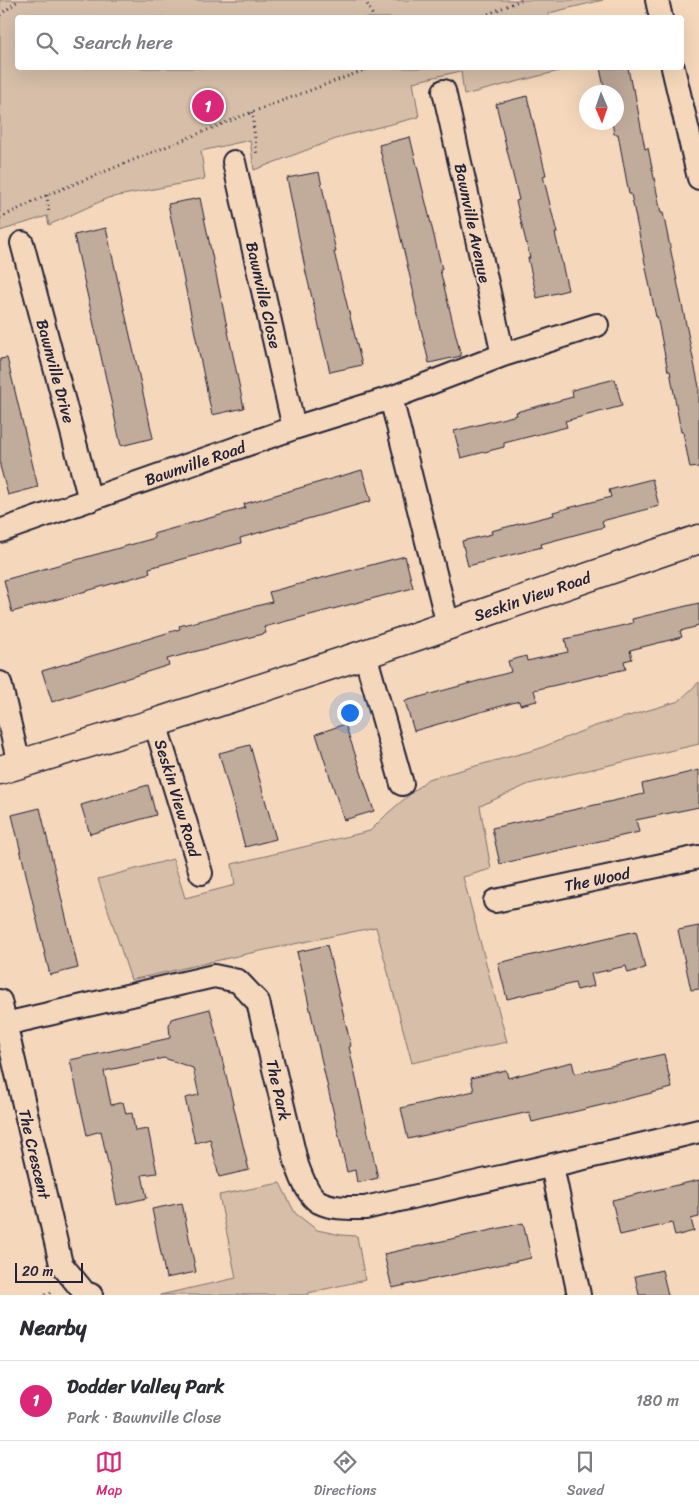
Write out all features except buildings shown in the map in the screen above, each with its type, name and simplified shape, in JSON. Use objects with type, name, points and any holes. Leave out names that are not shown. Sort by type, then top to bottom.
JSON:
[{"type":"street","points":[[657,0],[660,15]]},
{"type":"street","points":[[673,70],[699,178]]},
{"type":"street","name":"Bawnville Avenue","points":[[444,91],[503,355]]},
{"type":"street","name":"Bawnville Close","points":[[234,162],[294,428]]},
{"type":"street","name":"Bawnville Drive","points":[[22,243],[90,500]]},
{"type":"street","name":"Bawnville Road","points":[[0,531],[294,428],[391,398],[503,355],[597,325]]},
{"type":"street","points":[[391,398],[448,625]]},
{"type":"street","name":"Seskin View Road","points":[[10,767],[155,723],[365,654],[699,538]]},
{"type":"street","points":[[365,654],[402,784]]},
{"type":"street","points":[[0,682],[10,767]]},
{"type":"street","name":"Seskin View Road","points":[[155,723],[201,873]]},
{"type":"street","name":"The Wood","points":[[495,901],[699,857]]},
{"type":"street","name":"The Park","points":[[5,1024],[214,976],[238,981],[258,1002],[297,1165],[305,1185],[317,1201],[340,1208],[365,1208],[699,1131]]},
{"type":"street","name":"The Crescent","points":[[0,1001],[61,1264],[84,1292],[91,1295]]},
{"type":"street","points":[[552,1166],[579,1295]]},
{"type":"path","points":[[0,15],[19,0]]},
{"type":"path","points":[[364,0],[372,15]]},
{"type":"path","points":[[486,15],[521,0]]},
{"type":"path","points":[[0,218],[47,195],[252,112],[365,70]]},
{"type":"path","points":[[252,112],[257,158]]},
{"type":"path","points":[[47,195],[49,215]]},
{"type":"path","points":[[45,1295],[53,1290]]},
{"type":"shaded area","points":[[0,0],[603,0],[549,13],[549,15],[15,15],[15,70],[559,71],[464,95],[461,71],[413,82],[419,117],[344,136],[254,170],[250,140],[201,151],[205,179],[108,198],[49,225],[47,216],[0,231]]},
{"type":"shaded area","points":[[699,682],[699,744],[529,784],[480,806],[491,869],[463,877],[507,1042],[412,1063],[376,927],[131,980],[98,879],[173,859],[185,898],[235,885],[232,864],[370,831],[428,779],[538,749],[592,727],[679,701]]},
{"type":"shaded area","points":[[280,1183],[295,1213],[317,1230],[357,1236],[365,1280],[308,1293],[308,1295],[160,1295],[236,1278],[219,1195]]},
{"type":"place","name":"Dodder Valley Park","points":[[208,106]]}]
